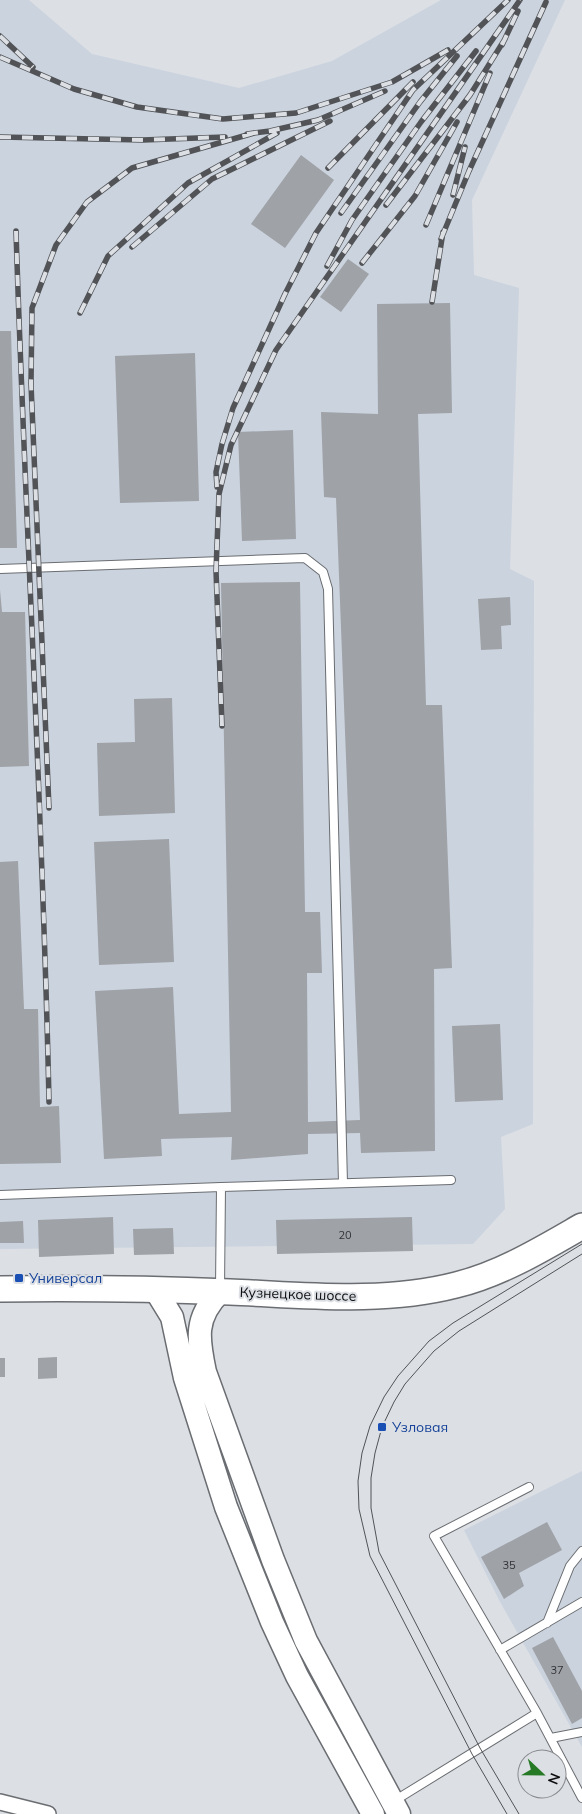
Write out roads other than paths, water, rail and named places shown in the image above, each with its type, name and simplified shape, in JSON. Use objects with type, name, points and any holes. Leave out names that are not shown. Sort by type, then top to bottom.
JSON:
[{"type":"main road","name":"Кузнецкое шоссе","points":[[0,1289],[220,1292],[353,1297],[440,1289],[473,1279],[532,1254],[582,1226]]},
{"type":"main road","points":[[156,1291],[172,1317],[185,1378],[226,1507],[272,1622],[297,1676],[373,1814]]},
{"type":"main road","points":[[220,1292],[205,1308],[200,1322],[200,1346],[205,1372],[251,1501],[306,1641],[396,1808]]},
{"type":"street","points":[[0,1802],[48,1814]]},
{"type":"lane","points":[[0,569],[305,558],[323,572],[328,589],[342,1183]]},
{"type":"lane","points":[[0,1195],[451,1180]]},
{"type":"lane","points":[[220,1292],[221,1187]]},
{"type":"lane","points":[[529,1487],[434,1536],[537,1713],[582,1798]]},
{"type":"lane","points":[[547,1623],[570,1566],[582,1551]]},
{"type":"lane","points":[[500,1650],[582,1602]]},
{"type":"lane","points":[[396,1808],[537,1713]]},
{"type":"lane","points":[[551,1738],[582,1732]]},
{"type":"tram line","points":[[507,1814],[472,1754],[370,1556],[359,1509],[358,1481],[362,1453],[370,1426],[384,1397],[398,1376],[429,1341],[453,1323],[582,1244]]},
{"type":"tram line","points":[[519,1814],[480,1748],[379,1552],[371,1508],[371,1478],[382,1427],[394,1402],[405,1384],[434,1351],[459,1331],[582,1254]]},
{"type":"railway","points":[[217,487],[216,472],[233,408],[285,294],[316,233],[413,90],[508,0]]},
{"type":"railway","points":[[222,726],[216,571],[219,494],[231,445],[276,350],[520,0]]},
{"type":"railway","points":[[441,239],[469,171],[546,2]]},
{"type":"railway","points":[[502,45],[518,11]]},
{"type":"railway","points":[[0,36],[33,67]]},
{"type":"railway","points":[[386,205],[470,95],[505,39]]},
{"type":"railway","points":[[0,57],[74,89],[137,107],[223,119],[296,113],[392,82],[448,50]]},
{"type":"railway","points":[[327,266],[352,220],[421,122],[476,51]]},
{"type":"railway","points":[[341,213],[420,102],[457,56]]},
{"type":"railway","points":[[426,225],[490,73]]},
{"type":"railway","points":[[328,168],[413,82]]},
{"type":"railway","points":[[247,134],[270,131],[318,120],[385,91]]},
{"type":"railway","points":[[132,247],[212,179],[330,121]]},
{"type":"railway","points":[[362,263],[415,196],[457,122]]},
{"type":"railway","points":[[49,808],[31,384],[32,308],[56,245],[87,202],[132,168],[254,133]]},
{"type":"railway","points":[[80,313],[108,256],[188,183],[277,133]]},
{"type":"railway","points":[[0,137],[143,140],[225,137]]},
{"type":"railway","points":[[453,195],[465,147]]},
{"type":"railway","points":[[16,231],[43,884],[49,1102]]},
{"type":"railway","points":[[432,302],[443,232]]},
{"type":"place","name":"Универсал","points":[[19,1278]]},
{"type":"place","name":"Узловая","points":[[382,1427]]}]
